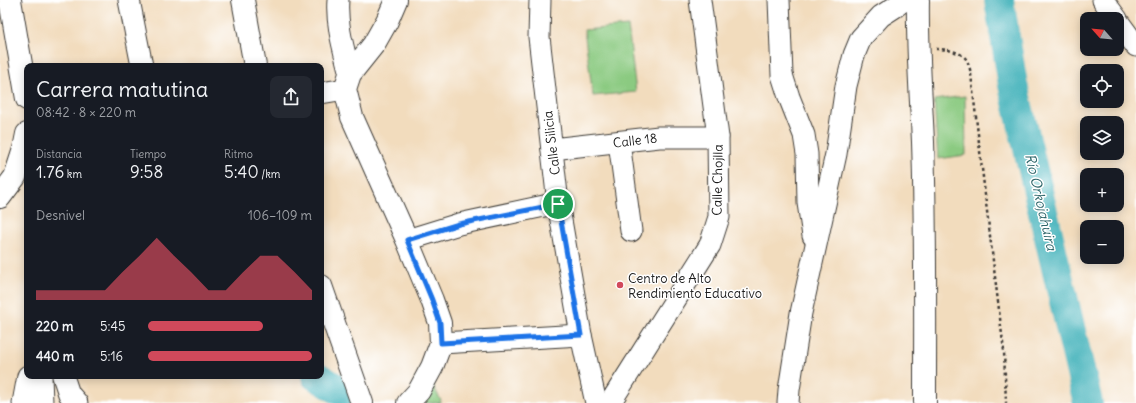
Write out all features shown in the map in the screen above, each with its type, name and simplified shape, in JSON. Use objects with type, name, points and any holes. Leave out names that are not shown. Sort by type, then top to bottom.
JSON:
[{"type":"main road","points":[[10,0],[24,82]]},
{"type":"main road","points":[[243,0],[254,63]]},
{"type":"main road","points":[[396,0],[387,21],[374,44],[347,81],[352,116],[407,240],[440,323],[441,343],[432,367],[419,391],[408,403]]},
{"type":"main road","points":[[918,0],[925,244],[925,403]]},
{"type":"main road","points":[[0,197],[15,177],[24,149]]},
{"type":"main road","points":[[324,295],[362,403]]},
{"type":"street","points":[[129,0],[141,63]]},
{"type":"street","points":[[324,92],[347,81],[337,9],[338,0]]},
{"type":"street","name":"Calle Silicia","points":[[540,0],[539,37],[558,204],[581,335],[596,403]]},
{"type":"street","name":"Calle Chojlla","points":[[610,403],[710,244],[718,217],[718,137],[700,0]]},
{"type":"street","points":[[779,0],[782,75],[804,135],[807,154],[808,203],[815,246]]},
{"type":"street","points":[[788,403],[795,350],[815,246],[836,154],[846,86],[854,55],[861,38],[877,20],[904,0]]},
{"type":"street","points":[[1103,0],[1112,12]]},
{"type":"street","points":[[1124,29],[1136,46]]},
{"type":"street","name":"Calle 18","points":[[552,149],[659,137],[718,137]]},
{"type":"street","points":[[619,142],[631,231]]},
{"type":"street","points":[[407,240],[459,224],[558,204]]},
{"type":"street","points":[[441,343],[581,335]]},
{"type":"street","points":[[23,403],[27,379]]},
{"type":"street","points":[[41,379],[42,403]]},
{"type":"street","points":[[64,379],[69,394],[77,403]]},
{"type":"path","points":[[919,48],[946,49],[959,54],[966,59],[971,74],[1004,351],[1006,403]]},
{"type":"green space","points":[[628,26],[636,92],[593,96],[584,30]]},
{"type":"green space","points":[[965,96],[966,155],[938,159],[934,100]]},
{"type":"green space","points":[[433,385],[441,401],[440,403],[417,403]]},
{"type":"waterway","name":"Río Orkojahuira","points":[[999,0],[1013,85],[1088,403]]},
{"type":"waterway","points":[[321,379],[349,396]]},
{"type":"place","name":"Centro de Alto Rendimiento Educativo","points":[[620,285]]},
{"type":"route","points":[[558,204],[581,335],[441,343],[440,323],[407,240],[459,224],[558,204]]}]
